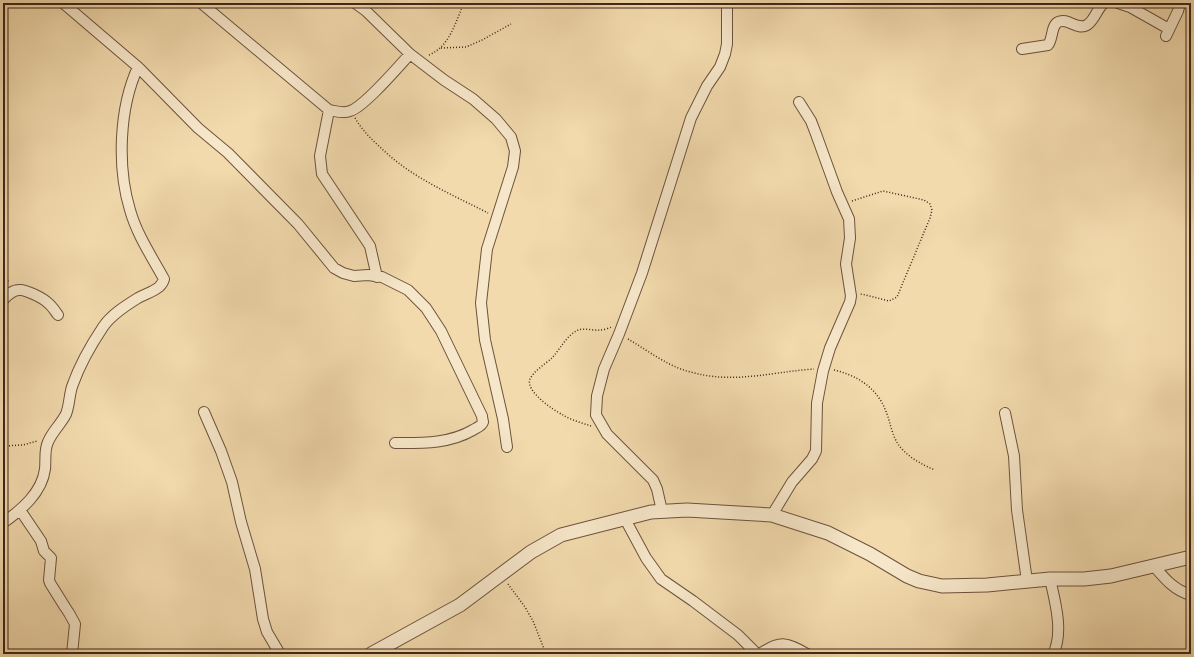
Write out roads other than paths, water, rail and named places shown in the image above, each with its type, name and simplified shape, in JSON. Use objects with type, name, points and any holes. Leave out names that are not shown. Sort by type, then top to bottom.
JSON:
[{"type":"street","points":[[63,3],[138,67],[198,128],[228,153],[288,214],[334,268],[343,273],[354,276],[368,275],[382,277],[394,282],[408,290],[426,308],[442,331],[482,416],[483,422],[480,426],[459,437],[439,442],[395,443]]},
{"type":"street","points":[[201,3],[329,110],[345,113],[352,111],[414,57]]},
{"type":"street","points":[[355,3],[366,7],[414,57],[444,80],[473,99],[496,119],[511,137],[515,151],[513,167],[496,217],[487,250],[481,303],[485,340],[503,419],[507,447]]},
{"type":"street","points":[[662,511],[658,489],[653,480],[605,431],[596,413],[597,396],[604,369],[619,334],[655,232],[691,118],[704,92],[720,67],[725,54],[727,44],[727,3]]},
{"type":"street","points":[[1022,49],[1048,45],[1051,42],[1055,26],[1058,22],[1064,21],[1080,27],[1087,25],[1093,19],[1103,3]]},
{"type":"street","points":[[1118,3],[1130,7],[1168,32],[1178,11],[1180,3]]},
{"type":"street","points":[[3,523],[20,510],[37,492],[42,483],[45,470],[46,447],[66,414],[72,386],[78,369],[104,326],[114,314],[138,298],[157,289],[164,279],[144,244],[130,211],[124,180],[121,150],[127,100],[131,82],[138,67]]},
{"type":"street","points":[[772,515],[792,482],[812,459],[816,451],[817,403],[823,368],[850,302],[851,296],[846,264],[850,238],[849,219],[811,121],[799,102]]},
{"type":"street","points":[[329,110],[320,156],[322,174],[370,246],[377,277]]},
{"type":"street","points":[[3,300],[10,292],[20,289],[25,290],[46,301],[58,315]]},
{"type":"street","points":[[204,412],[221,451],[232,482],[241,522],[255,569],[263,619],[267,632],[280,654]]},
{"type":"street","points":[[1005,414],[1014,456],[1017,510],[1027,581]]},
{"type":"street","points":[[20,510],[41,541],[44,551],[51,558],[50,583],[75,624],[72,654]]},
{"type":"street","points":[[371,654],[460,605],[530,552],[561,535],[651,512],[716,511],[772,515],[828,533],[870,554],[907,576],[932,584],[955,587],[1050,579],[1084,579],[1111,576],[1191,557]]},
{"type":"street","points":[[625,519],[646,558],[660,579],[693,601],[738,635],[758,654],[775,644],[786,644],[807,654]]},
{"type":"street","points":[[1154,566],[1176,588],[1191,595]]},
{"type":"street","points":[[1050,579],[1057,615],[1057,640],[1053,654]]}]
